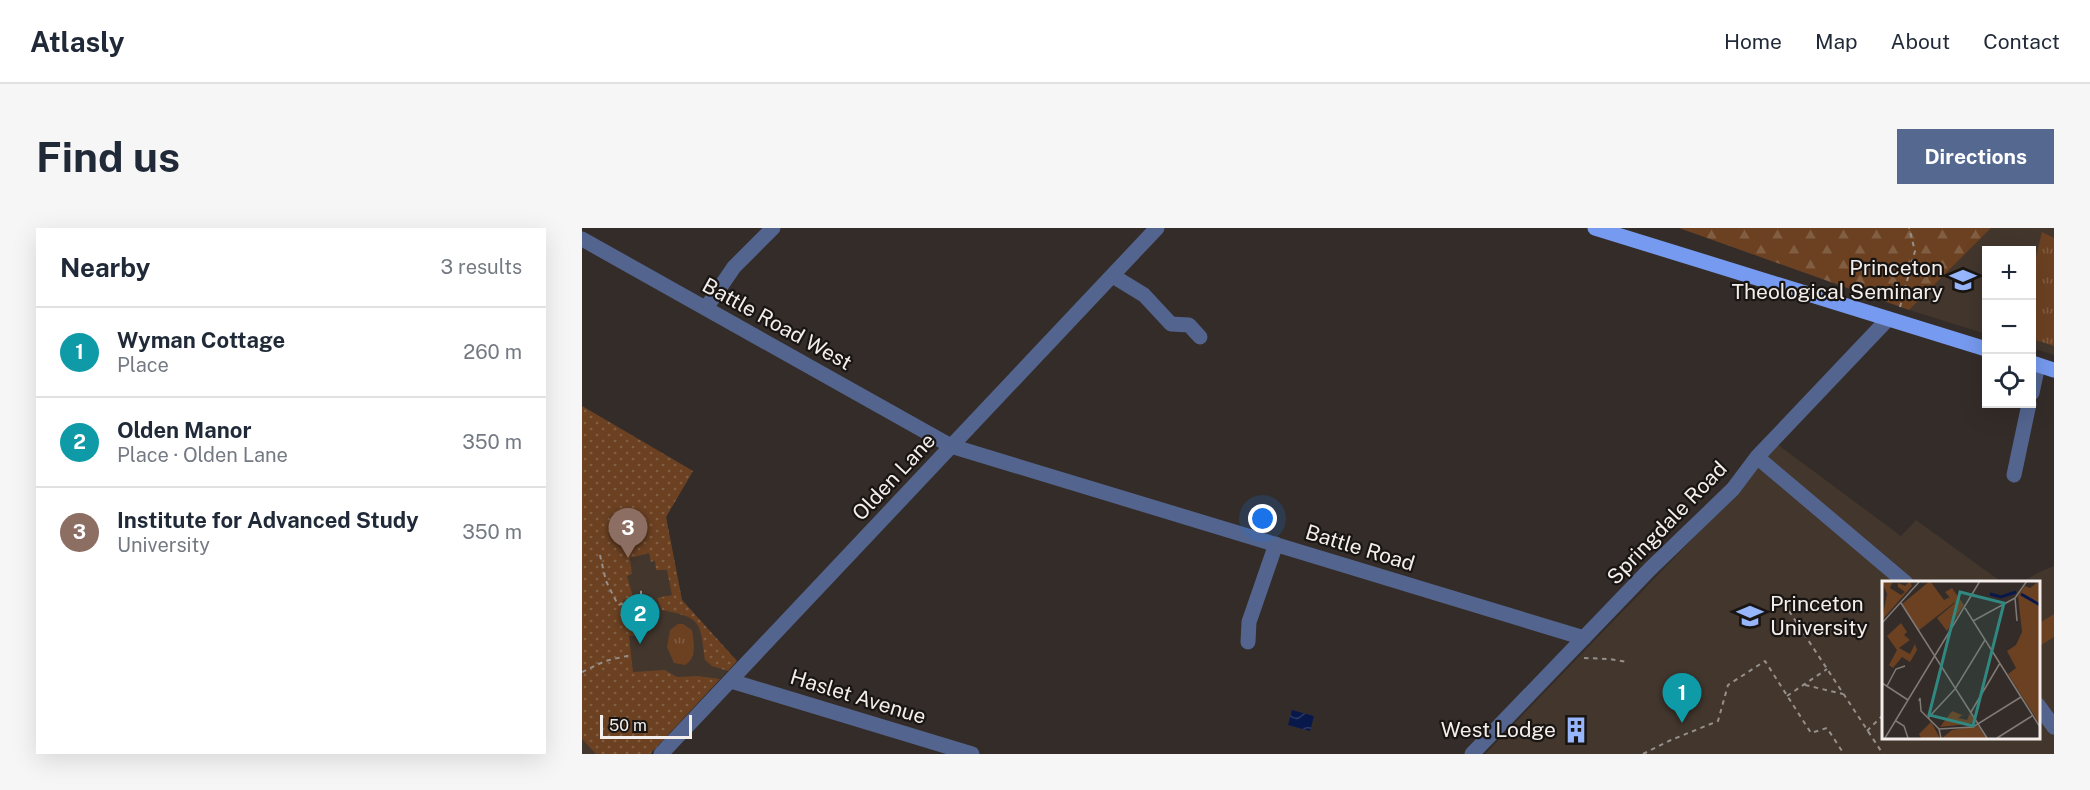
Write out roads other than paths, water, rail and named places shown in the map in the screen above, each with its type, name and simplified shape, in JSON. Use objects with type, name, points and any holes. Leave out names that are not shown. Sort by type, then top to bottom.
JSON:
[{"type":"main road","points":[[1595,228],[1894,314],[1982,347]]},
{"type":"main road","points":[[2036,364],[2054,370]]},
{"type":"street","points":[[706,308],[734,267],[773,228]]},
{"type":"street","name":"Olden Lane","points":[[661,754],[1156,228]]},
{"type":"street","name":"Battle Road West","points":[[582,239],[951,446]]},
{"type":"street","points":[[1113,276],[1144,295],[1171,324],[1189,325],[1200,337]]},
{"type":"street","name":"Springdale Road","points":[[1472,754],[1733,489],[1757,457],[1894,314]]},
{"type":"street","points":[[2014,475],[2028,408]]},
{"type":"street","name":"Battle Road","points":[[951,446],[1584,638]]},
{"type":"street","points":[[1757,457],[1904,581]]},
{"type":"street","points":[[1248,642],[1249,622],[1276,544]]},
{"type":"street","name":"Haslet Avenue","points":[[731,681],[972,754]]},
{"type":"street","points":[[2039,708],[2054,727]]},
{"type":"water","points":[[1292,710],[1314,716],[1310,731],[1288,725]]},
{"type":"place","name":"Princeton Theological Seminary","points":[[1963,280]]},
{"type":"place","name":"Institute for Advanced Study","points":[[628,558]]},
{"type":"place","name":"Princeton University","points":[[1750,616]]},
{"type":"place","name":"Olden Manor","points":[[640,644]]},
{"type":"place","name":"Wyman Cottage","points":[[1682,723]]},
{"type":"place","name":"West Lodge","points":[[1576,730]]}]
